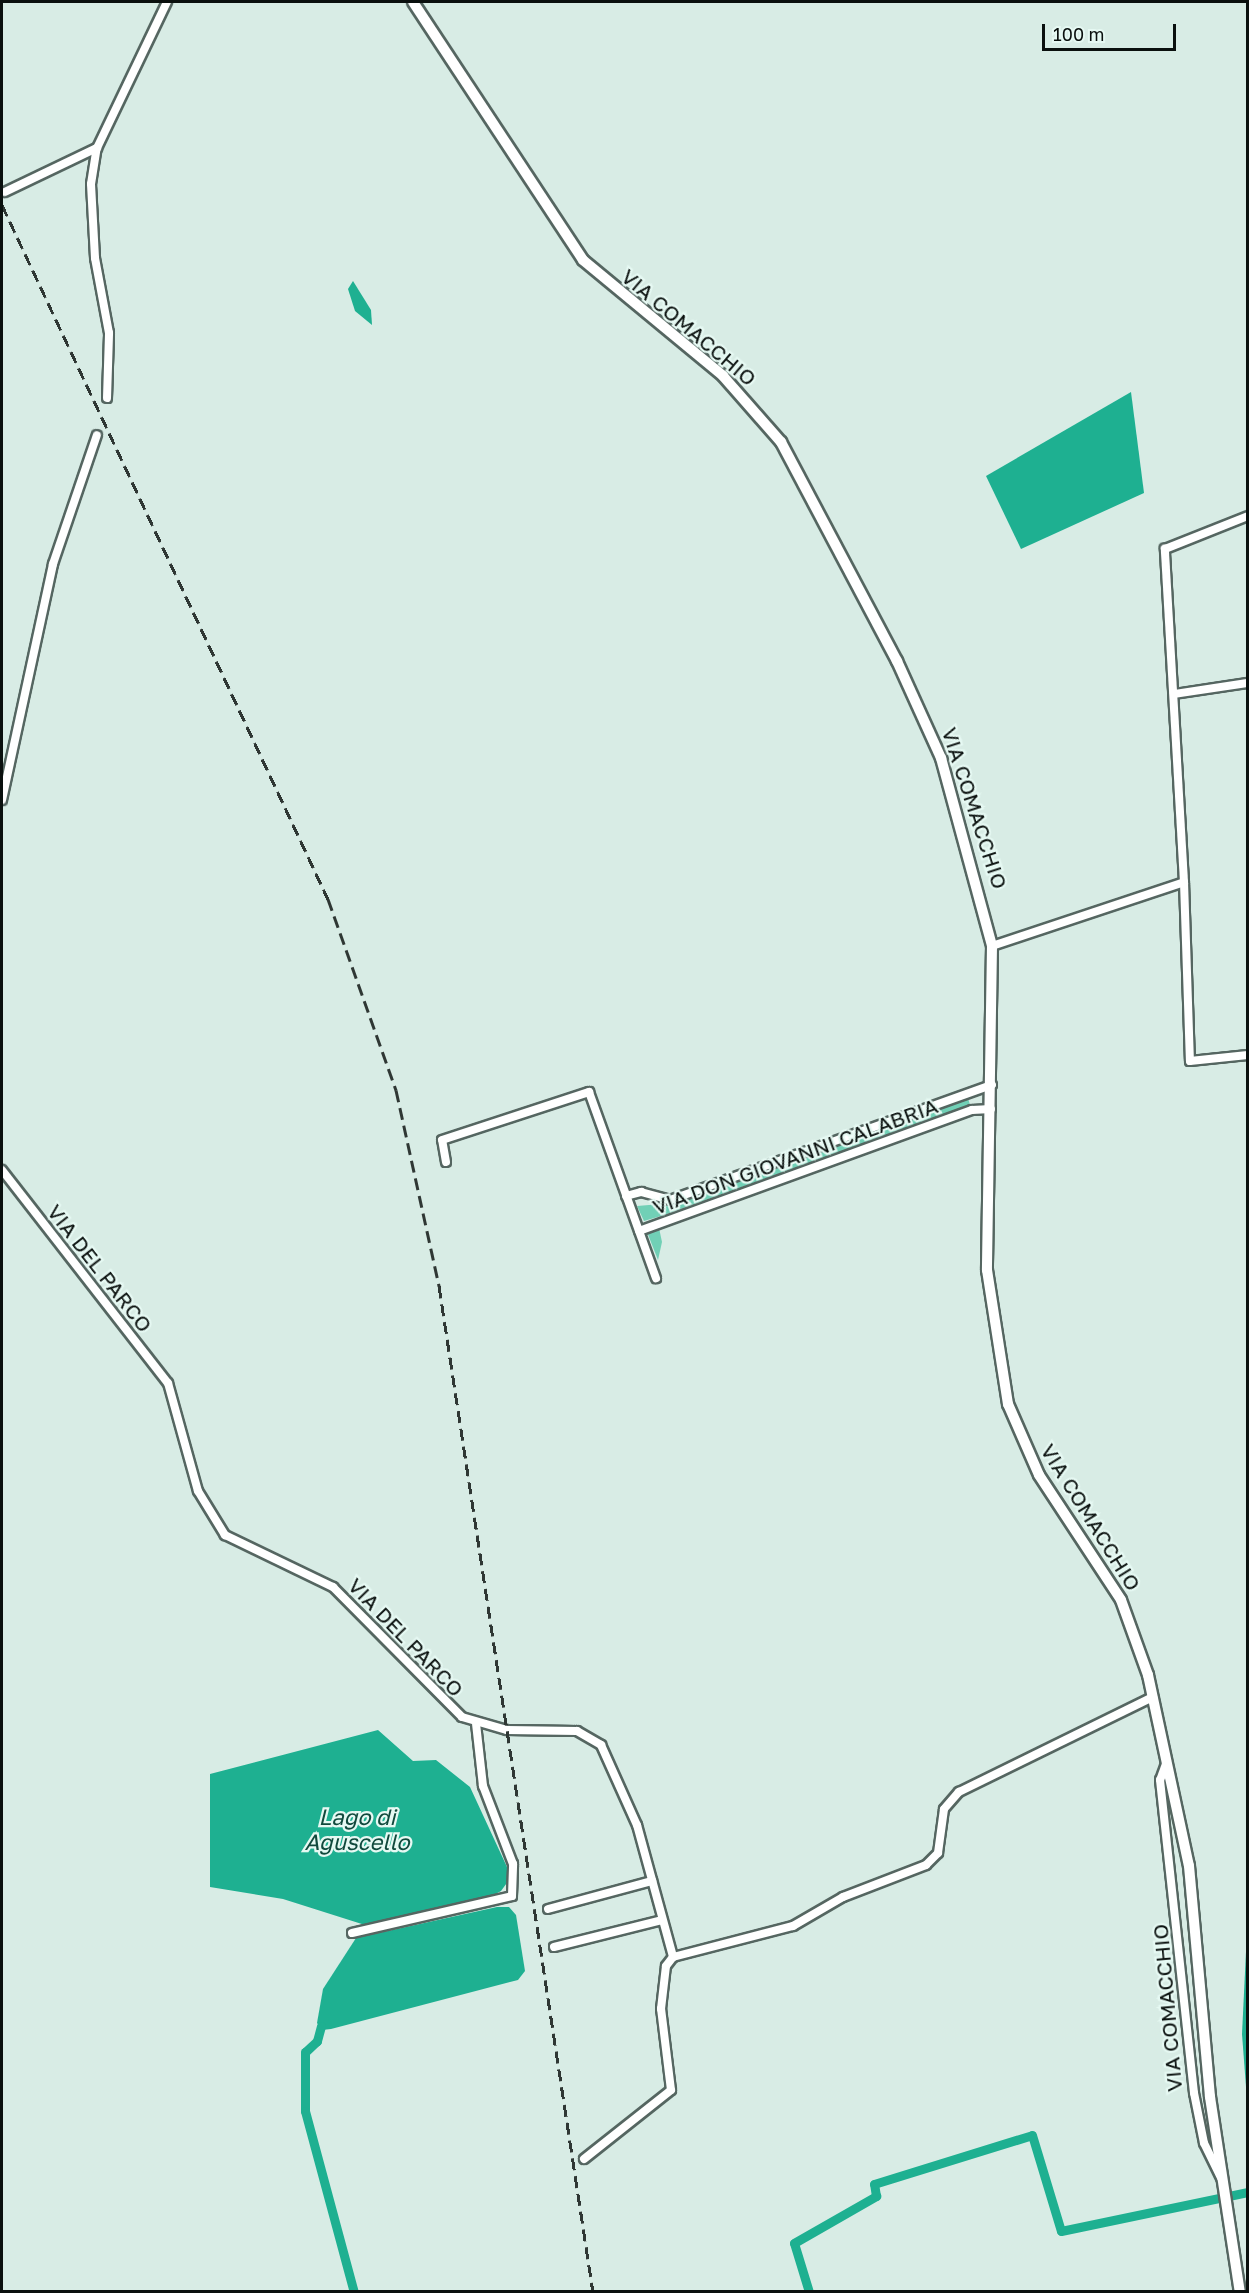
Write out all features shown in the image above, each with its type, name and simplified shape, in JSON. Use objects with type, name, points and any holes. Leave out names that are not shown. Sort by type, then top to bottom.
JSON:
[{"type":"main road","name":"VIA COMACCHIO","points":[[413,2],[583,260],[723,376],[787,451],[932,734],[966,835],[992,946],[992,1085],[987,1270],[1008,1404],[1039,1475],[1121,1600],[1153,1697],[1190,1866],[1221,2179],[1240,2292]]},
{"type":"street","points":[[107,398],[109,333],[91,205],[97,148],[167,2]]},
{"type":"street","points":[[5,192],[97,148]]},
{"type":"street","points":[[2,800],[51,571],[97,435]]},
{"type":"street","points":[[1248,516],[1165,549],[1184,882],[1190,1061],[1248,1054]]},
{"type":"street","points":[[1174,694],[1248,683]]},
{"type":"street","points":[[992,946],[1184,882]]},
{"type":"street","name":"VIA DON GIOVANNI CALABRIA","points":[[991,1109],[972,1110],[639,1232],[626,1196],[641,1192],[670,1200],[992,1085]]},
{"type":"street","points":[[446,1162],[442,1140],[585,1091],[626,1196]]},
{"type":"street","name":"VIA DEL PARCO","points":[[2,1170],[168,1383],[198,1491],[218,1527],[246,1549],[333,1587],[441,1701],[476,1724],[577,1731],[602,1745],[629,1804],[673,1957]]},
{"type":"street","points":[[639,1232],[656,1278]]},
{"type":"street","points":[[584,2159],[671,2090],[661,2009],[666,1966],[673,1957],[793,1926],[843,1896],[926,1865],[938,1852],[944,1809],[959,1792],[1153,1697]]},
{"type":"street","points":[[352,1933],[512,1896],[513,1864],[483,1786],[476,1724]]},
{"type":"street","name":"VIA COMACCHIO","points":[[1168,1760],[1160,1780],[1194,2093],[1206,2151],[1221,2179]]},
{"type":"street","points":[[548,1909],[652,1881]]},
{"type":"street","points":[[554,1947],[662,1920]]},
{"type":"shaded area","points":[[968,1098],[970,1105],[661,1216],[644,1221],[637,1206],[673,1203]]},
{"type":"shaded area","points":[[659,1228],[662,1242],[658,1260],[647,1232]]},
{"type":"water","points":[[353,281],[371,310],[372,325],[355,311],[348,289]]},
{"type":"water","points":[[1131,392],[1144,493],[1021,549],[986,476]]},
{"type":"water","name":"Lago di Aguscello","points":[[378,1730],[413,1761],[436,1760],[470,1787],[507,1867],[509,1880],[501,1891],[479,1903],[365,1925],[283,1899],[210,1887],[210,1774]]},
{"type":"water","points":[[497,1907],[509,1907],[516,1915],[525,1971],[518,1980],[331,2029],[322,2030],[317,2023],[323,1989],[356,1938]]},
{"type":"water","points":[[1247,1931],[1247,2100],[1242,2034]]},
{"type":"waterway","points":[[321,2026],[317,2041],[305,2052],[305,2111],[354,2292]]},
{"type":"waterway","points":[[809,2292],[794,2243],[876,2196],[874,2184],[1032,2135],[1061,2231],[1248,2192]]},
{"type":"railway","points":[[2,205],[328,899],[396,1090],[439,1286],[593,2292]]}]
